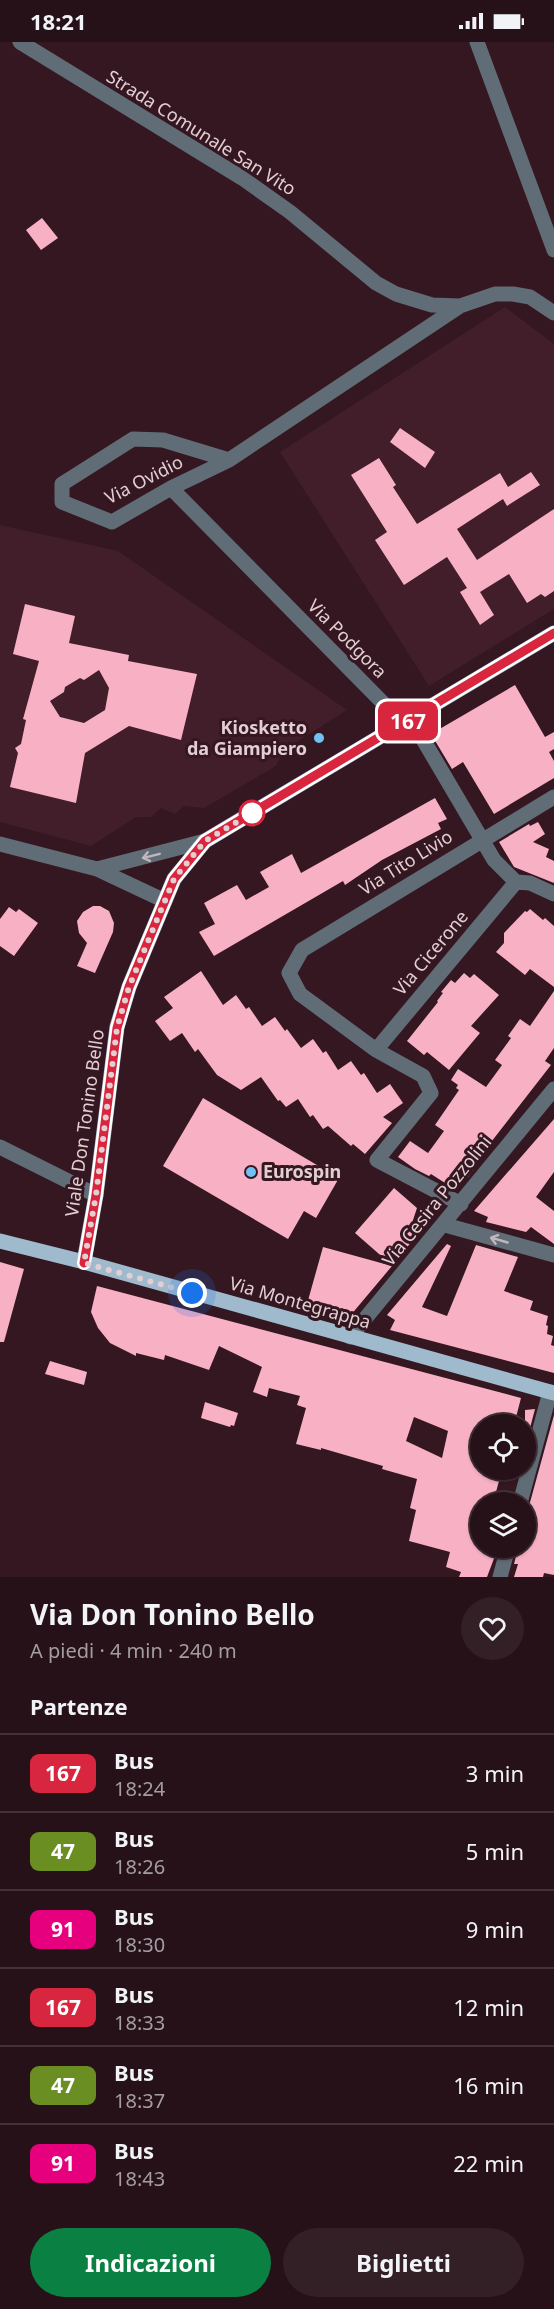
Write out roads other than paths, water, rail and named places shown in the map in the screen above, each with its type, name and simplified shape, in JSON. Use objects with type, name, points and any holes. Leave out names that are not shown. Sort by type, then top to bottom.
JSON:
[{"type":"main road","name":"Viale Don Tonino Bello","points":[[84,1263],[96,1195],[117,1028],[129,987],[174,879],[205,841],[554,633]]},
{"type":"main road","name":"Via Montegrappa","points":[[0,1241],[552,1392]]},
{"type":"street","name":"Strada Comunale San Vito","points":[[20,42],[242,178],[290,212],[376,283],[396,294],[432,304],[460,306],[495,294],[513,294],[530,297],[554,313]]},
{"type":"street","points":[[477,42],[554,250]]},
{"type":"street","name":"Via Ovidio","points":[[229,460],[163,440],[133,439],[62,484],[62,502],[112,522],[171,488],[229,460],[460,306]]},
{"type":"street","name":"Via Podgora","points":[[171,488],[388,709],[411,719]]},
{"type":"street","points":[[411,719],[494,860],[516,882],[530,883],[554,894]]},
{"type":"street","name":"Via Tito Livio","points":[[376,1050],[300,994],[289,974],[302,950],[554,797]]},
{"type":"street","points":[[97,868],[205,841]]},
{"type":"street","points":[[0,844],[97,868],[165,901]]},
{"type":"street","name":"Via Cicerone","points":[[376,1050],[516,882]]},
{"type":"street","points":[[376,1050],[423,1076],[431,1093],[377,1160],[461,1204]]},
{"type":"street","name":"Via Cesira Pozzolini","points":[[350,1337],[554,1089]]},
{"type":"street","points":[[0,1147],[96,1195]]},
{"type":"street","points":[[444,1225],[554,1255]]},
{"type":"street","points":[[523,1492],[552,1392]]},
{"type":"street","points":[[500,1577],[505,1558]]},
{"type":"place","name":"Kiosketto da Giampiero","points":[[319,738]]},
{"type":"place","name":"Eurospin","points":[[251,1172]]}]
